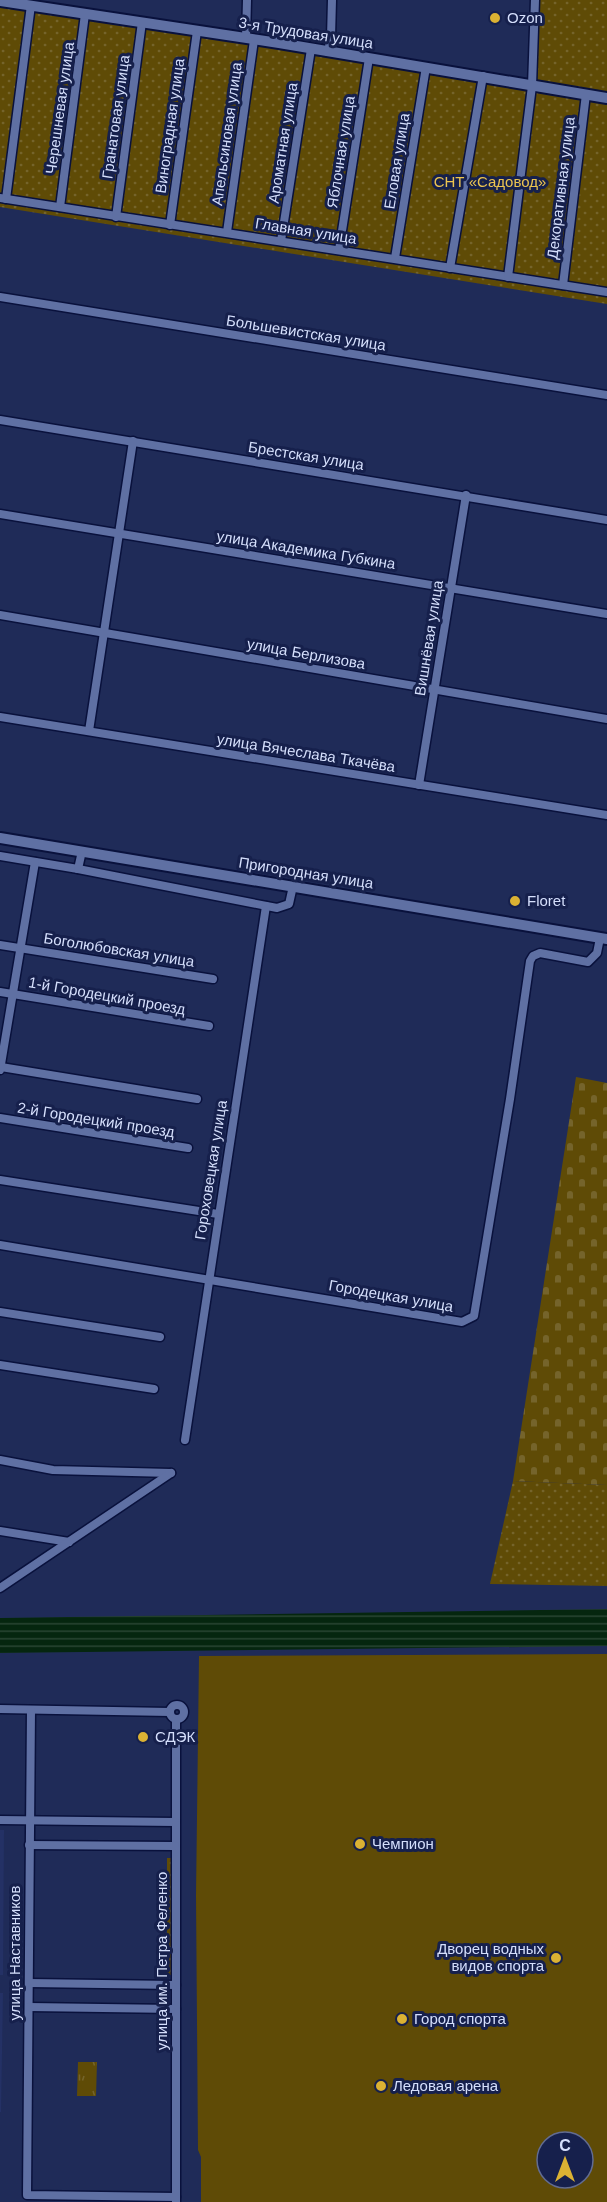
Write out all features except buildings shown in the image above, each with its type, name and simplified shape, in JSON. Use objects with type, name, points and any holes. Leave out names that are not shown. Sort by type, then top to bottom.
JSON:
[{"type":"street","name":"Апельсиновая улица","points":[[226,232],[250,39],[247,0]]},
{"type":"street","points":[[328,52],[331,37],[332,0]]},
{"type":"street","points":[[508,277],[532,86],[535,0]]},
{"type":"street","name":"3-я Трудовая улица","points":[[0,1],[36,4],[607,98]]},
{"type":"street","points":[[3,198],[36,4]]},
{"type":"street","name":"Черешневая улица","points":[[60,207],[86,14]]},
{"type":"street","name":"Гранатовая улица","points":[[116,217],[142,22]]},
{"type":"street","name":"Виноградная улица","points":[[170,225],[197,31]]},
{"type":"street","name":"Ароматная улица","points":[[281,241],[311,49]]},
{"type":"street","name":"Яблочная улица","points":[[339,249],[369,58]]},
{"type":"street","name":"Еловая улица","points":[[395,258],[426,67]]},
{"type":"street","points":[[450,268],[483,76]]},
{"type":"street","name":"Декоративная улица","points":[[563,285],[586,94]]},
{"type":"street","name":"Главная улица","points":[[3,198],[607,292]]},
{"type":"street","name":"Большевистская улица","points":[[0,297],[607,395]]},
{"type":"street","name":"Брестская улица","points":[[0,420],[607,520]]},
{"type":"street","points":[[89,731],[133,441]]},
{"type":"street","name":"Вишнёвая улица","points":[[419,784],[466,495]]},
{"type":"street","name":"улица Академика Губкина","points":[[0,514],[607,614]]},
{"type":"street","name":"улица Берлизова","points":[[0,615],[607,719]]},
{"type":"street","name":"улица Вячеслава Ткачёва","points":[[0,717],[607,815]]},
{"type":"street","name":"Пригородная улица","points":[[0,838],[604,938]]},
{"type":"street","points":[[78,869],[81,851]]},
{"type":"street","points":[[0,856],[277,908],[289,904],[293,886]]},
{"type":"street","name":"Боголюбовская улица","points":[[0,1068],[2,1043],[13,994],[35,862]]},
{"type":"street","name":"Гороховецкая улица","points":[[185,1440],[266,906]]},
{"type":"street","name":"Городецкая улица","points":[[0,1245],[462,1322],[469,1320],[474,1316],[530,961],[533,956],[540,953],[588,962],[597,953],[604,938]]},
{"type":"street","name":"Боголюбовская улица","points":[[0,945],[213,979]]},
{"type":"street","name":"1-й Городецкий проезд","points":[[0,992],[209,1026]]},
{"type":"street","points":[[0,1068],[197,1099]]},
{"type":"street","name":"2-й Городецкий проезд","points":[[0,1118],[188,1148]]},
{"type":"street","points":[[0,1179],[218,1214]]},
{"type":"street","points":[[0,1312],[159,1337]]},
{"type":"street","points":[[0,1365],[154,1389]]},
{"type":"street","points":[[0,1460],[53,1470],[171,1473],[0,1588]]},
{"type":"street","points":[[0,1531],[69,1542]]},
{"type":"street","points":[[0,1709],[31,1710]]},
{"type":"street","name":"улица им. Петра Феленко","points":[[31,1710],[173,1716],[176,2200]]},
{"type":"street","name":"улица Наставников","points":[[31,1710],[27,2195],[176,2200]]},
{"type":"street","points":[[0,1820],[175,1822]]},
{"type":"street","points":[[29,1845],[175,1846]]},
{"type":"street","points":[[29,1983],[176,1985]]},
{"type":"street","points":[[29,2007],[176,2009]]},
{"type":"shaded area","points":[[607,1609],[607,1646],[0,1653],[0,1618]]},
{"type":"shaded area","points":[[0,1830],[4,1830],[3,1975],[0,1975]]},
{"type":"shaded area","points":[[0,1993],[3,1993],[1,2112],[0,2112]]},
{"type":"green space","name":"СНТ «Садовод»","points":[[534,0],[607,0],[607,304],[0,207],[0,1],[532,86]]},
{"type":"green space","points":[[576,1077],[607,1083],[607,1485],[513,1481]]},
{"type":"green space","points":[[513,1481],[607,1485],[607,1586],[490,1584]]},
{"type":"green space","name":"Город спорта","points":[[607,1654],[607,2202],[201,2202],[201,2157],[198,2150],[196,1896],[199,1656]]},
{"type":"green space","points":[[167,1858],[171,1858],[171,1975],[167,1975]]},
{"type":"green space","points":[[78,2062],[97,2062],[96,2096],[77,2096]]},
{"type":"place","name":"Ozon","points":[[495,18]]},
{"type":"place","name":"Floret","points":[[515,901]]},
{"type":"place","name":"СДЭК","points":[[143,1737]]},
{"type":"place","name":"Чемпион","points":[[360,1844]]},
{"type":"place","name":"Дворец водных видов спорта","points":[[556,1958]]},
{"type":"place","name":"Город спорта","points":[[402,2019]]},
{"type":"place","name":"Ледовая арена","points":[[381,2086]]}]
